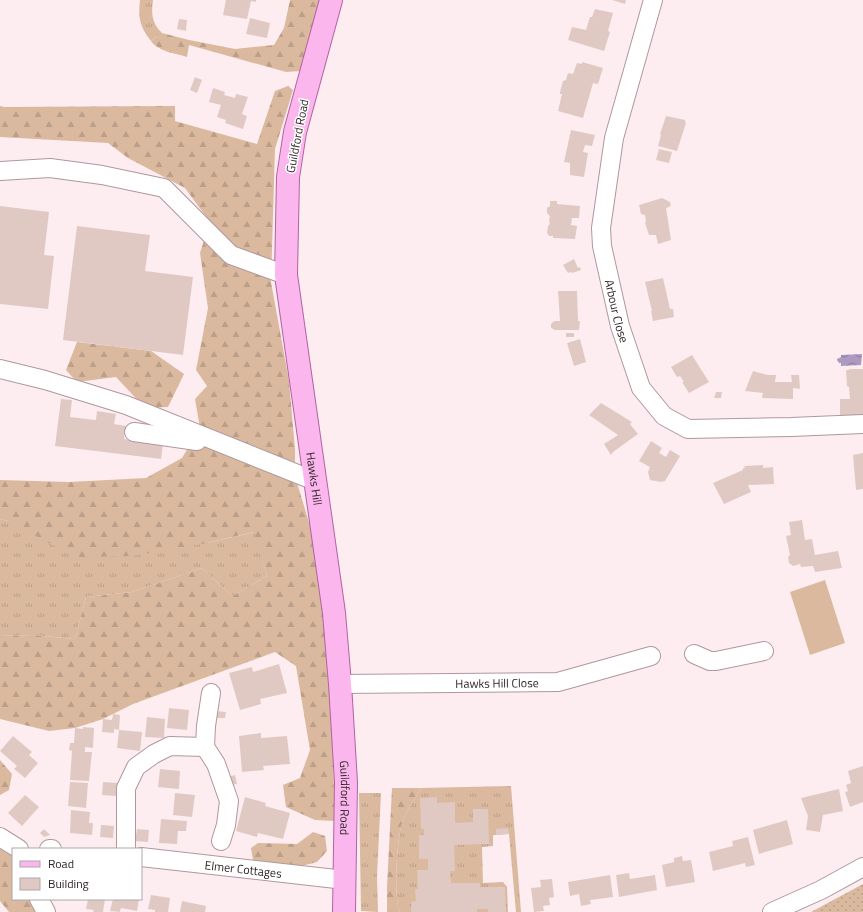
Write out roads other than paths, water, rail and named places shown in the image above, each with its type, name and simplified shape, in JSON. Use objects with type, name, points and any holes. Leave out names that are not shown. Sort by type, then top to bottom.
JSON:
[{"type":"main road","name":"Guildford Road","points":[[286,274],[288,177],[295,132],[331,0]]},
{"type":"main road","name":"Hawks Hill","points":[[286,274],[334,613],[340,684]]},
{"type":"main road","name":"Guildford Road","points":[[340,684],[346,782],[344,912]]},
{"type":"street","name":"Arbour Close","points":[[653,0],[614,138],[601,228],[602,246],[620,326],[641,388],[664,416],[688,428],[791,427],[863,424]]},
{"type":"street","points":[[0,171],[50,168],[102,175],[164,188],[231,255],[286,274]]},
{"type":"street","points":[[0,369],[126,405],[315,481]]},
{"type":"street","points":[[0,380],[67,387]]},
{"type":"street","points":[[134,432],[225,444]]},
{"type":"street","points":[[694,654],[710,661],[716,661],[764,651]]},
{"type":"street","name":"Hawks Hill Close","points":[[340,684],[558,682],[651,656]]},
{"type":"street","points":[[211,693],[206,726],[205,747],[216,764],[229,801],[226,825],[221,841]]},
{"type":"street","points":[[126,848],[126,788],[136,767],[154,754],[170,746],[205,747]]},
{"type":"street","points":[[0,837],[16,848]]},
{"type":"street","name":"Elmer Cottages","points":[[142,857],[345,880]]},
{"type":"street","points":[[772,912],[822,890],[863,867]]},
{"type":"street","points":[[40,900],[46,912]]},
{"type":"water","points":[[862,354],[861,365],[841,366],[841,363],[837,360],[841,357],[841,355]]}]
